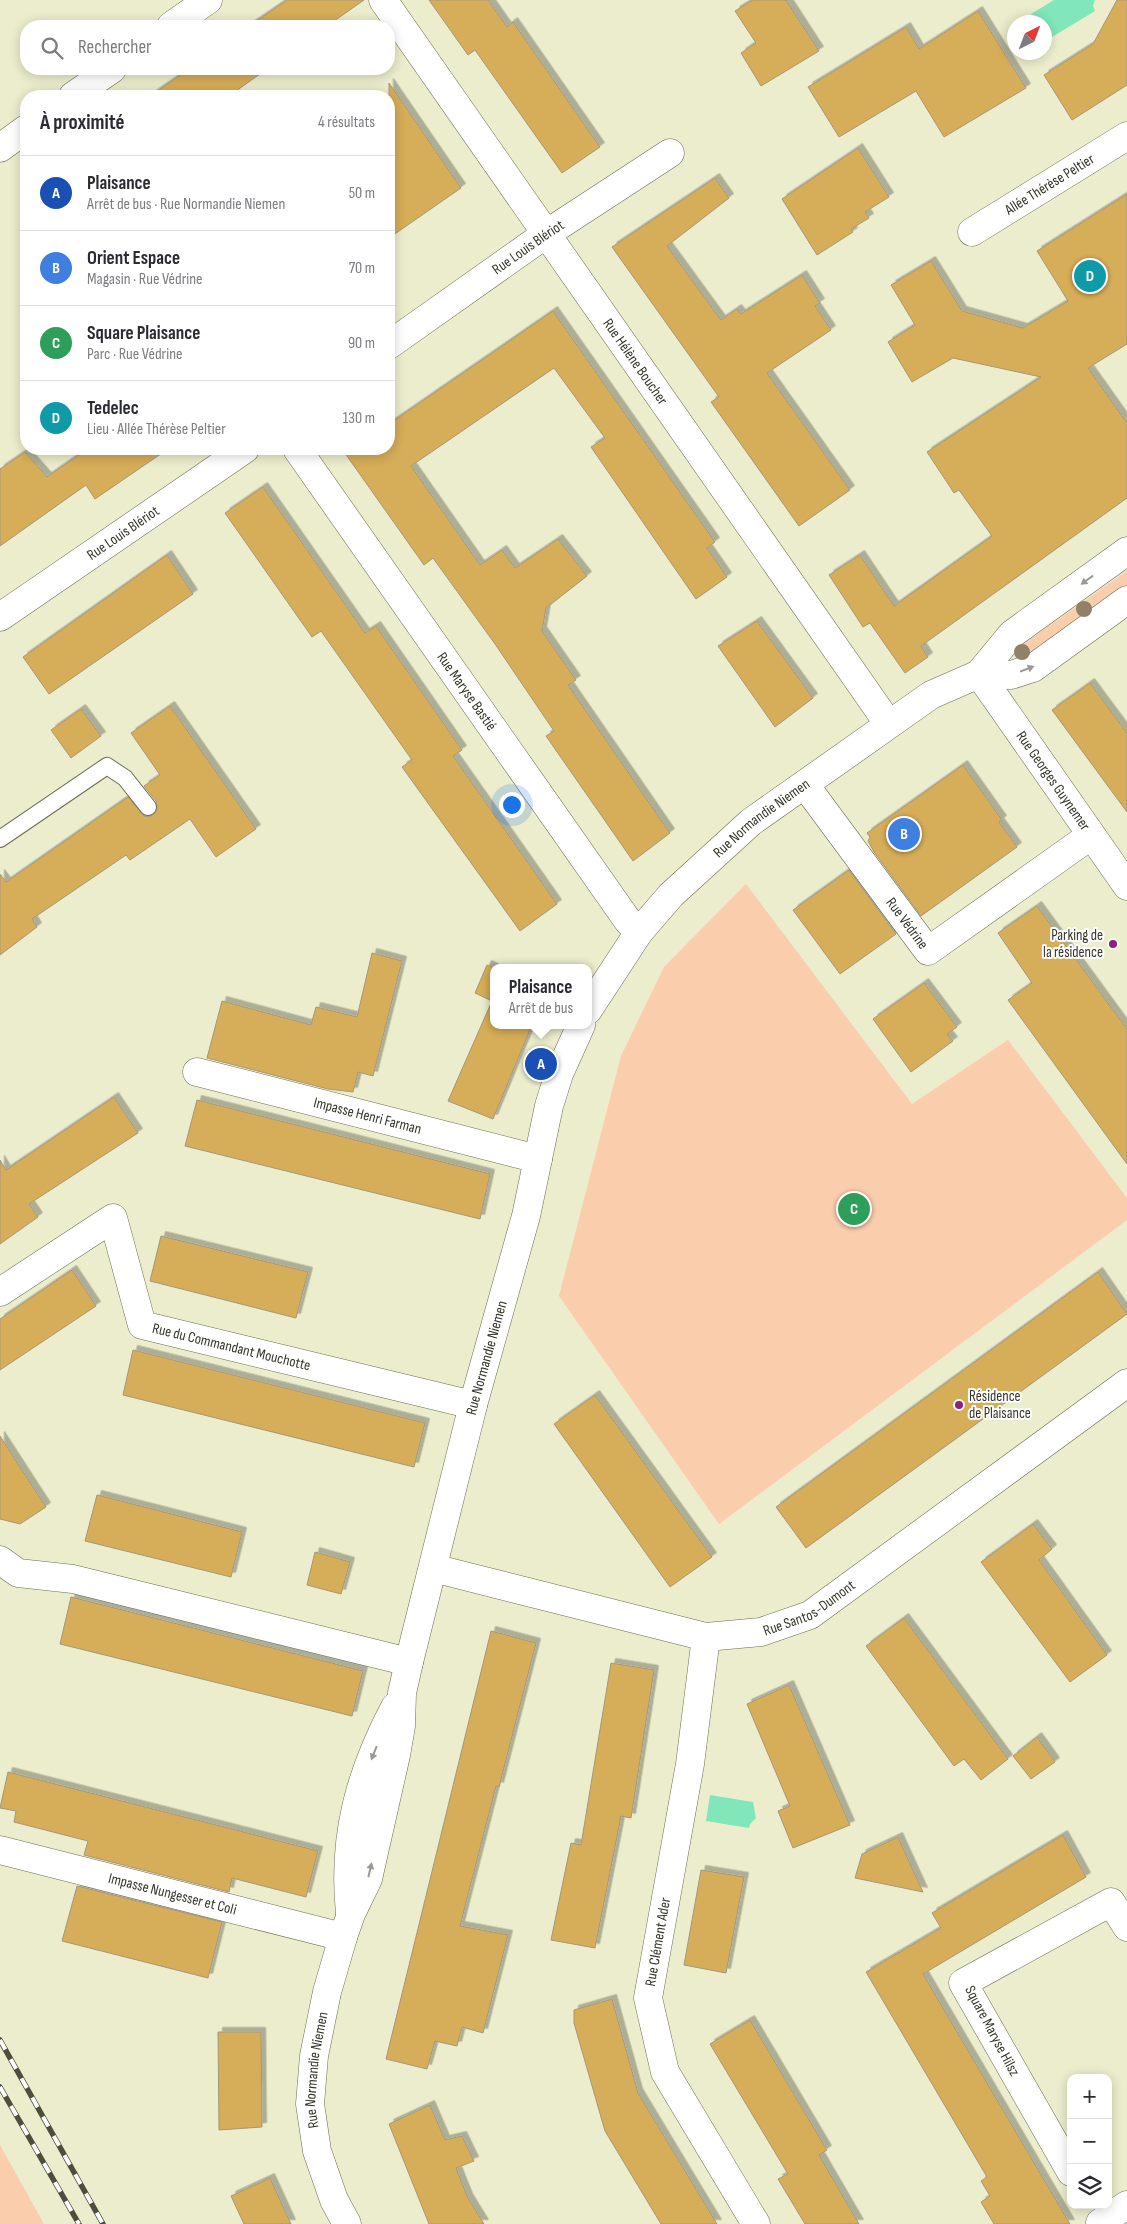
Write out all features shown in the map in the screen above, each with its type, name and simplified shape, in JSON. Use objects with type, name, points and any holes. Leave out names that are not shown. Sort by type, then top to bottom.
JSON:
[{"type":"street","points":[[176,15],[208,0]]},
{"type":"street","name":"Rue Hélène Boucher","points":[[383,0],[888,723]]},
{"type":"street","points":[[82,90],[103,75]]},
{"type":"street","points":[[0,148],[20,134]]},
{"type":"street","name":"Allée Thérèse Peltier","points":[[972,232],[1127,136]]},
{"type":"street","name":"Rue Louis Blériot","points":[[395,341],[546,234],[670,153]]},
{"type":"street","name":"Rue Louis Blériot","points":[[0,618],[236,455]]},
{"type":"street","name":"Rue Maryse Bastié","points":[[301,455],[628,922],[639,932]]},
{"type":"street","name":"Rue Normandie Niemen","points":[[979,674],[1012,634],[1127,551]]},
{"type":"street","name":"Rue Normandie Niemen","points":[[592,1004],[639,932],[671,894],[752,822],[888,723],[932,695],[979,674],[1011,675],[1033,668],[1127,600]]},
{"type":"street","name":"Rue Georges Guynemer","points":[[979,674],[1090,836],[1127,886]]},
{"type":"street","name":"Rue Védrine","points":[[805,785],[928,950],[1090,836]]},
{"type":"street","name":"Rue Normandie Niemen","points":[[347,2224],[334,2200],[317,2151],[310,2104],[314,2056],[327,1992],[347,1926],[368,1879],[396,1755],[401,1726],[402,1693],[473,1405],[526,1216],[559,1074],[579,1029]]},
{"type":"street","name":"Impasse Henri Farman","points":[[197,1072],[538,1159]]},
{"type":"street","name":"Rue du Commandant Mouchotte","points":[[0,1292],[113,1218],[142,1325],[473,1405]]},
{"type":"street","name":"Rue Santos-Dumont","points":[[433,1568],[706,1637],[761,1632],[810,1615],[1127,1383]]},
{"type":"street","points":[[0,1560],[18,1573],[73,1579],[409,1662]]},
{"type":"street","name":"Rue Clément Ader","points":[[706,1637],[690,1764],[648,1998],[665,2072],[756,2224]]},
{"type":"street","name":"Impasse Nungesser et Coli","points":[[0,1850],[347,1926]]},
{"type":"street","name":"Square Maryse Hilsz","points":[[1067,2165],[963,1983],[1111,1902],[1127,1927]]},
{"type":"street","points":[[1092,2209],[1100,2224],[1127,2206]]},
{"type":"lane","points":[[0,838],[107,766],[125,778],[148,807]]},
{"type":"shaded area","points":[[1054,0],[1095,0],[1093,6],[1095,11],[1052,37],[1052,15],[1031,14]]},
{"type":"shaded area","points":[[1127,571],[1127,587],[1021,662],[1016,657],[1015,650]]},
{"type":"shaded area","points":[[746,884],[912,1104],[1008,1040],[1127,1198],[1127,1220],[719,1524],[559,1296],[621,1056],[664,967]]},
{"type":"shaded area","points":[[710,1795],[753,1802],[756,1818],[749,1828],[706,1821]]},
{"type":"shaded area","points":[[0,2145],[44,2224],[0,2224]]},
{"type":"building","points":[[287,0],[364,0],[336,20],[258,20]]},
{"type":"building","points":[[429,0],[488,0],[507,27],[513,22],[600,147],[562,173],[475,50],[468,55]]},
{"type":"building","points":[[753,0],[786,0],[819,51],[761,86],[741,53],[756,43],[735,11]]},
{"type":"building","points":[[1117,0],[1127,0],[1127,85],[1072,120],[1044,75],[1093,44]]},
{"type":"building","points":[[978,11],[1026,88],[944,137],[916,91],[839,137],[808,87],[906,27],[919,49]]},
{"type":"building","points":[[180,75],[259,75],[237,90],[159,90]]},
{"type":"building","points":[[389,83],[394,90],[389,90]]},
{"type":"building","points":[[395,92],[461,188],[395,234]]},
{"type":"building","points":[[858,148],[889,197],[865,212],[869,218],[851,229],[853,232],[817,255],[782,199]]},
{"type":"building","points":[[715,178],[729,198],[667,246],[721,320],[737,309],[741,314],[802,275],[820,303],[815,306],[831,330],[767,373],[850,490],[799,526],[711,402],[719,397],[612,247]]},
{"type":"building","points":[[1127,194],[1127,344],[1088,368],[1127,423],[1127,498],[921,646],[928,657],[905,673],[870,623],[863,627],[829,575],[860,555],[894,606],[992,536],[959,490],[954,493],[927,452],[1041,377],[953,358],[912,382],[888,342],[915,325],[891,285],[931,261],[962,311],[1023,328],[1068,301],[1037,251]]},
{"type":"building","points":[[553,311],[715,542],[707,548],[727,577],[696,599],[591,447],[605,438],[554,368],[411,466],[480,565],[502,550],[515,568],[558,539],[587,576],[546,608],[542,631],[576,680],[568,685],[670,833],[633,861],[546,736],[554,731],[495,644],[433,558],[424,565],[346,455],[395,455],[395,420]]},
{"type":"building","points":[[21,455],[28,455],[47,477],[78,455],[159,455],[95,499],[86,485],[0,546],[0,469]]},
{"type":"building","points":[[263,487],[365,633],[376,626],[462,750],[453,756],[557,904],[520,931],[402,767],[412,760],[321,631],[312,637],[225,513]]},
{"type":"building","points":[[167,555],[193,594],[49,694],[23,657]]},
{"type":"building","points":[[757,621],[813,698],[775,727],[718,646]]},
{"type":"building","points":[[1090,683],[1127,733],[1127,812],[1052,710]]},
{"type":"building","points":[[170,706],[256,829],[216,857],[190,819],[130,860],[126,855],[32,919],[37,927],[0,955],[0,874],[6,882],[128,797],[144,816],[150,817],[157,811],[156,801],[144,786],[160,775],[131,733]]},
{"type":"building","points":[[81,709],[101,736],[71,758],[51,730]]},
{"type":"building","points":[[963,765],[1002,820],[999,822],[1017,847],[921,916],[874,852],[868,841],[870,837],[867,833]]},
{"type":"building","points":[[849,870],[896,934],[840,974],[793,910]]},
{"type":"building","points":[[1037,906],[1127,1029],[1127,1164],[1008,1000],[1032,983],[998,933]]},
{"type":"building","points":[[372,953],[402,961],[373,1076],[358,1072],[353,1092],[328,1089],[207,1058],[222,1001],[311,1025],[316,1007],[357,1017]]},
{"type":"building","points":[[487,965],[490,966],[490,1000],[475,993]]},
{"type":"building","points":[[924,983],[957,1027],[947,1034],[953,1041],[911,1072],[873,1019]]},
{"type":"building","points":[[490,1006],[490,1029],[530,1029],[493,1119],[448,1101]]},
{"type":"building","points":[[114,1097],[138,1133],[29,1204],[38,1217],[0,1244],[0,1160],[6,1170]]},
{"type":"building","points":[[197,1100],[490,1174],[480,1219],[185,1146]]},
{"type":"building","points":[[161,1236],[308,1272],[296,1318],[150,1281]]},
{"type":"building","points":[[72,1270],[96,1306],[0,1370],[0,1319]]},
{"type":"building","name":"Résidence de Plaisance","points":[[1098,1272],[1127,1314],[806,1548],[776,1507]]},
{"type":"building","points":[[133,1350],[425,1423],[414,1467],[123,1395]]},
{"type":"building","points":[[595,1395],[712,1557],[670,1587],[554,1424]]},
{"type":"building","points":[[0,1436],[46,1507],[20,1524],[0,1519]]},
{"type":"building","points":[[97,1495],[242,1532],[231,1577],[85,1541]]},
{"type":"building","points":[[1033,1524],[1052,1549],[1039,1560],[1107,1655],[1070,1682],[981,1562]]},
{"type":"building","points":[[315,1552],[350,1562],[341,1594],[307,1585]]},
{"type":"building","points":[[71,1597],[363,1671],[352,1716],[60,1644]]},
{"type":"building","points":[[904,1618],[1008,1759],[981,1780],[964,1759],[954,1766],[866,1646]]},
{"type":"building","points":[[491,1631],[536,1643],[499,1787],[496,1786],[460,1926],[508,1935],[483,2033],[462,2027],[457,2046],[435,2041],[427,2069],[386,2059]]},
{"type":"building","points":[[611,1663],[654,1670],[631,1818],[621,1816],[595,1948],[551,1940],[571,1843],[581,1845]]},
{"type":"building","points":[[789,1685],[850,1825],[793,1848],[778,1811],[790,1806],[747,1704]]},
{"type":"building","points":[[1037,1737],[1055,1762],[1031,1779],[1013,1756]]},
{"type":"building","points":[[8,1772],[318,1851],[306,1897],[232,1878],[229,1892],[84,1855],[88,1841],[14,1822],[16,1811],[0,1808]]},
{"type":"building","points":[[1063,1835],[1086,1877],[923,1974],[1070,2224],[994,2224],[981,2202],[990,2196],[981,2181],[987,2177],[866,1972],[941,1928],[932,1913]]},
{"type":"building","points":[[898,1837],[923,1892],[855,1878],[862,1854]]},
{"type":"building","points":[[701,1870],[744,1877],[726,1973],[684,1965]]},
{"type":"building","points":[[77,1886],[222,1922],[208,1978],[62,1941]]},
{"type":"building","points":[[612,1999],[638,2093],[717,2224],[661,2224],[605,2131],[574,2023],[574,2010]]},
{"type":"building","points":[[750,2020],[827,2150],[819,2155],[859,2224],[805,2224],[778,2179],[788,2174],[710,2044]]},
{"type":"building","points":[[218,2032],[261,2032],[262,2127],[219,2130]]},
{"type":"building","points":[[430,2105],[445,2140],[462,2136],[474,2161],[456,2168],[468,2198],[484,2224],[429,2224],[389,2124]]},
{"type":"building","points":[[270,2178],[291,2224],[244,2224],[231,2196]]},
{"type":"railway","points":[[0,2040],[103,2224]]},
{"type":"railway","points":[[0,2087],[79,2224]]},
{"type":"place","name":"Tedelec","points":[[1090,276]]},
{"type":"place","name":"Orient Espace","points":[[904,834]]},
{"type":"place","name":"Parking de la résidence","points":[[1113,944]]},
{"type":"place","name":"Plaisance","points":[[541,1064]]},
{"type":"place","name":"Square Plaisance","points":[[854,1209]]},
{"type":"place","name":"Résidence de Plaisance","points":[[959,1405]]}]
